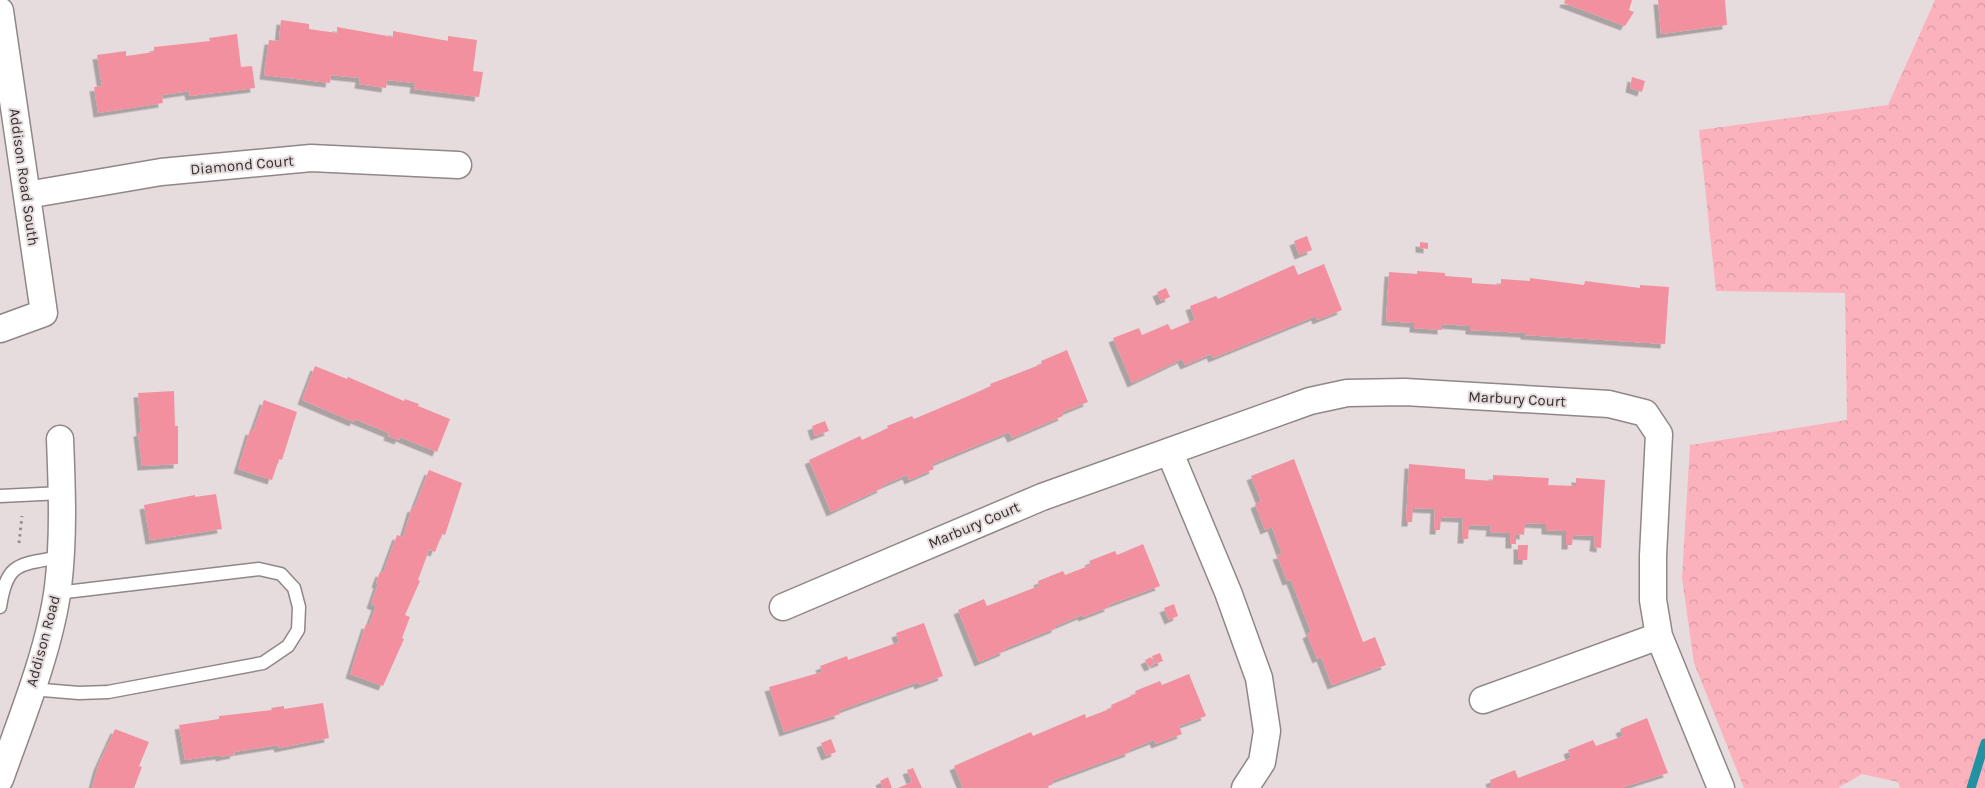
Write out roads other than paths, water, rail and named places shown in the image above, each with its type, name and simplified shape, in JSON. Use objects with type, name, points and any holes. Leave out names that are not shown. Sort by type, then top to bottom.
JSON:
[{"type":"street","name":"Addison Road South","points":[[0,11],[44,313],[0,329]]},
{"type":"street","name":"Diamond Court","points":[[27,195],[161,172],[311,158],[458,165]]},
{"type":"street","name":"Marbury Court","points":[[783,607],[1042,497],[1170,453],[1310,400],[1347,393],[1405,392],[1609,404],[1645,413],[1659,434],[1653,556],[1653,600],[1658,636],[1721,788]]},
{"type":"street","name":"Addison Road","points":[[0,779],[31,689],[49,630],[57,593],[63,535],[60,439]]},
{"type":"street","points":[[1170,453],[1228,592],[1259,678],[1268,731],[1262,762],[1245,788]]},
{"type":"street","points":[[1483,700],[1658,636]]},
{"type":"lane","points":[[0,496],[62,493]]},
{"type":"lane","points":[[0,607],[6,578],[14,570],[21,565],[61,557]]},
{"type":"lane","points":[[31,689],[79,693],[108,692],[264,662],[288,646],[298,630],[299,607],[294,588],[281,574],[259,569],[57,593]]},
{"type":"waterway","points":[[1971,788],[1985,743]]}]
